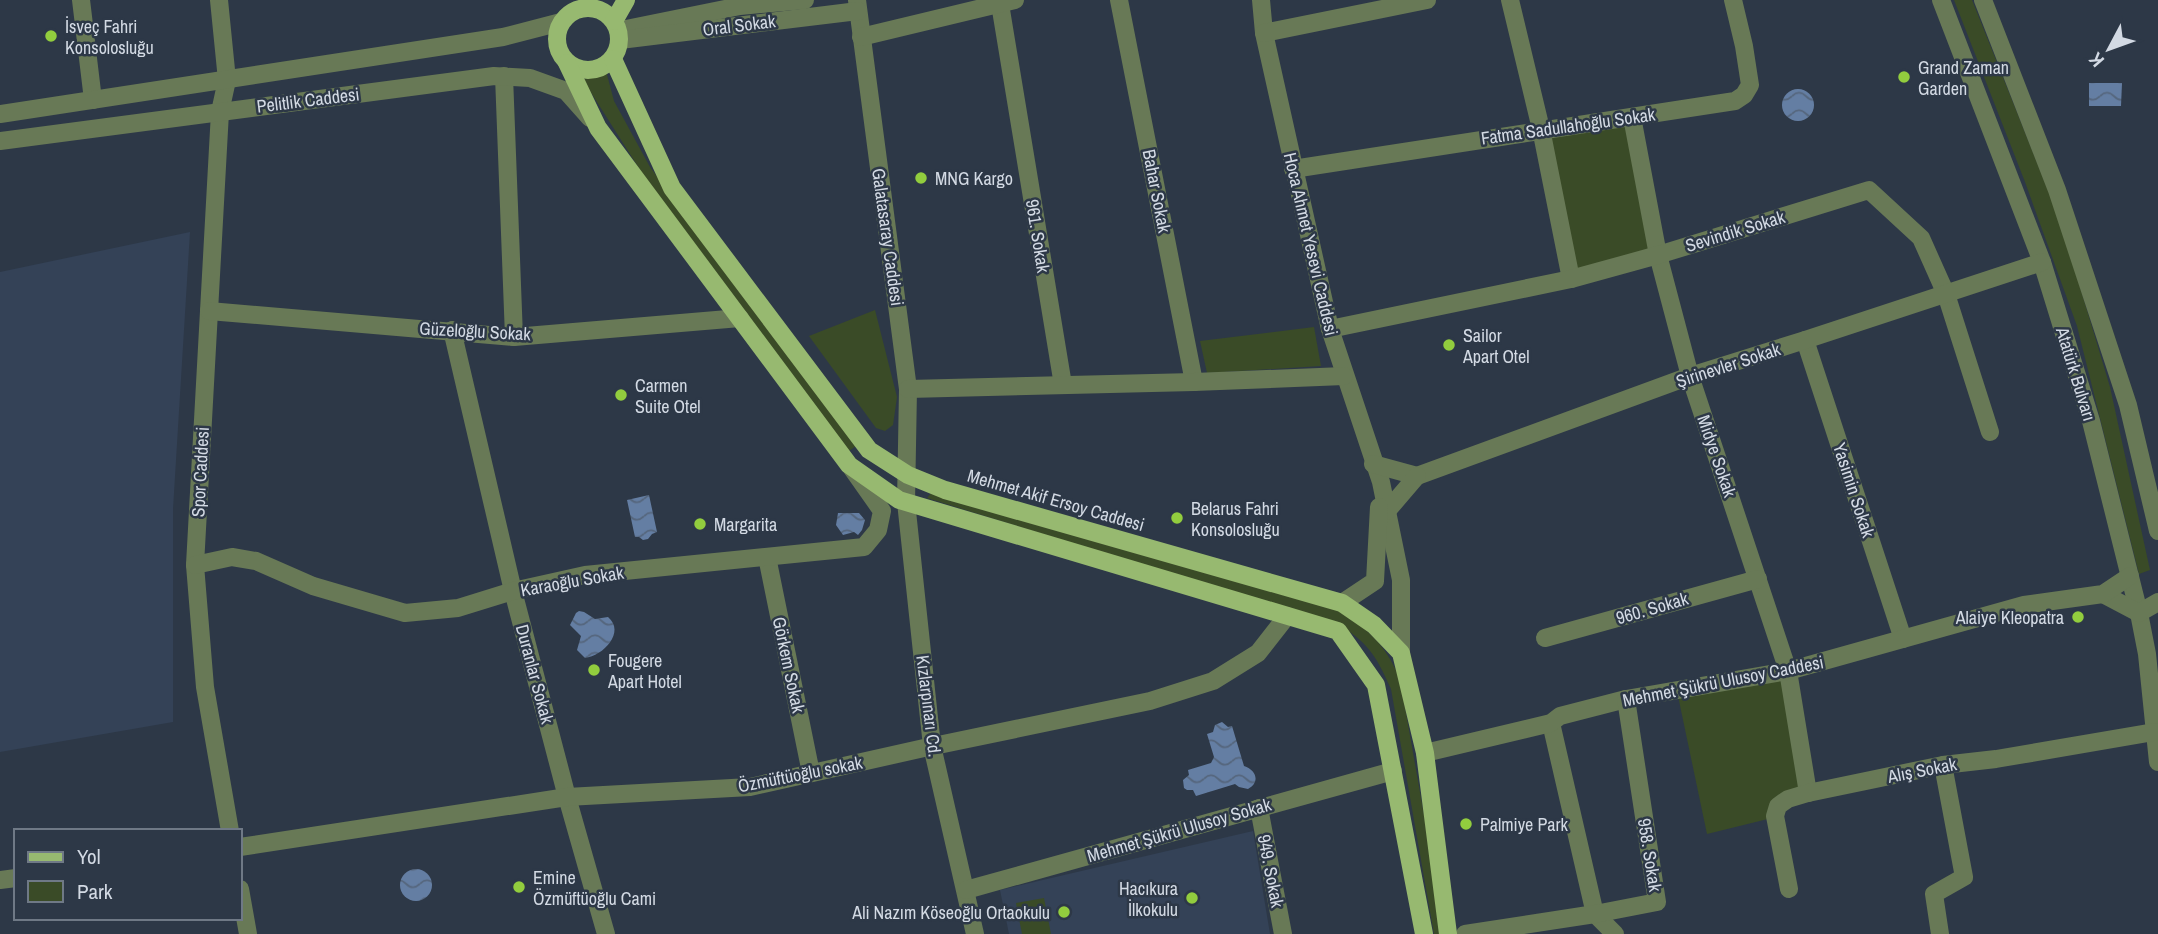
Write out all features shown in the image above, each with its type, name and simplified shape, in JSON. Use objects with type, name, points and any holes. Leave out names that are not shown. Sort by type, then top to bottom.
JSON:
[{"type":"main road","points":[[567,63],[586,71],[605,66],[613,59],[618,51],[618,31],[626,0]]},
{"type":"main road","points":[[618,31],[607,13],[587,7],[566,12],[558,30],[558,48],[598,128],[849,465],[899,500],[1338,631],[1376,685],[1424,934]]},
{"type":"main road","name":"Mehmet Akif Ersoy Caddesi","points":[[613,59],[672,188],[869,450],[908,475],[946,490],[1342,603],[1374,625],[1401,653]]},
{"type":"main road","points":[[1401,653],[1425,753],[1448,934]]},
{"type":"street","points":[[81,0],[93,100]]},
{"type":"street","name":"Spor Caddesi","points":[[219,0],[227,80],[220,112],[195,565],[205,687],[230,829]]},
{"type":"street","name":"Oral Sokak","points":[[618,31],[739,3],[805,0]]},
{"type":"street","name":"Bahar Sokak","points":[[1119,0],[1194,382]]},
{"type":"street","name":"Hoca Ahmet Yesevi Caddesi","points":[[1261,0],[1264,33],[1330,329],[1381,482],[1401,580],[1401,653]]},
{"type":"street","points":[[1264,33],[1427,0]]},
{"type":"street","points":[[1510,0],[1541,130],[1571,279]]},
{"type":"street","name":"Fatma Sadullahoğlu Sokak","points":[[1293,169],[1735,101],[1744,95],[1750,85],[1733,0]]},
{"type":"street","name":"Atatürk Bulvarı","points":[[1941,0],[2042,262],[2091,421],[2152,657],[2154,732],[2158,762]]},
{"type":"street","points":[[1989,1],[2065,215],[2128,405],[2158,531]]},
{"type":"street","points":[[861,37],[1007,2]]},
{"type":"street","name":"961. Sokak","points":[[1007,2],[1063,386]]},
{"type":"street","name":"Oral Sokak","points":[[618,31],[858,5]]},
{"type":"street","name":"Galatasaray Caddesi","points":[[858,5],[908,389],[908,475]]},
{"type":"street","name":"Pelitlik Caddesi","points":[[0,114],[503,37],[566,12]]},
{"type":"street","name":"Pelitlik Caddesi","points":[[0,141],[494,76],[530,78],[566,91],[598,128]]},
{"type":"street","points":[[504,76],[514,337]]},
{"type":"street","name":"Midye Sokak","points":[[1632,117],[1658,255],[1690,376],[1788,671],[1808,793]]},
{"type":"street","name":"Sevindik Sokak","points":[[1330,329],[1571,279],[1868,190],[1921,238],[1946,294],[1990,432]]},
{"type":"street","name":"Şirinevler Sokak","points":[[1387,511],[1417,477],[1690,376],[2042,262]]},
{"type":"street","name":"Güzeloğlu Sokak","points":[[209,311],[514,337],[740,318]]},
{"type":"street","name":"Duranlar Sokak","points":[[452,330],[513,591],[606,934]]},
{"type":"street","name":"Yasimin Sokak","points":[[1805,340],[1903,639]]},
{"type":"street","points":[[908,389],[1344,376]]},
{"type":"street","points":[[1373,464],[1417,477]]},
{"type":"street","name":"Karaoğlu Sokak","points":[[195,565],[232,557],[256,561],[313,586],[405,613],[458,608],[513,591],[585,575],[864,547],[878,530],[882,511],[849,465]]},
{"type":"street","name":"Kızlarpınarı Cd.","points":[[908,475],[906,502],[932,746],[966,890],[972,933]]},
{"type":"street","name":"Hoca Ahmet Yesevi Caddesi","points":[[1342,603],[1374,581],[1381,482]]},
{"type":"street","name":"Görkem Sokak","points":[[767,557],[811,773]]},
{"type":"street","name":"Mehmet Şükrü Ulusoy Caddesi","points":[[1425,753],[1550,723],[1560,716],[1626,699],[1788,671],[2024,605],[2104,594],[2130,576]]},
{"type":"street","name":"960. Sokak","points":[[1545,638],[1758,579]]},
{"type":"street","points":[[2104,594],[2139,613],[2158,602]]},
{"type":"street","name":"Özmüftüoğlu sokak","points":[[242,847],[567,797],[750,787],[1150,701],[1213,681],[1258,653],[1287,616]]},
{"type":"street","name":"958. Sokak","points":[[1465,934],[1657,902],[1626,699]]},
{"type":"street","points":[[1550,723],[1595,914],[1615,934]]},
{"type":"street","name":"Alış Sokak","points":[[1789,889],[1776,825],[1776,813],[1780,803],[1808,793],[1943,765],[1996,759],[2154,732]]},
{"type":"street","points":[[1940,934],[1934,894],[1964,877],[1943,765]]},
{"type":"street","name":"Mehmet Şükrü Ulusoy Sokak","points":[[966,890],[1393,771]]},
{"type":"street","name":"949. Sokak","points":[[1259,808],[1283,934]]},
{"type":"street","points":[[242,900],[248,934]]},
{"type":"shaded area","points":[[190,232],[173,509],[173,722],[0,752],[0,272]]},
{"type":"shaded area","name":"Hacıkura İlkokulu","points":[[1253,831],[1270,934],[1009,934],[1000,890]]},
{"type":"green space","points":[[1954,0],[1972,0],[2060,220],[2110,387],[2150,570],[2139,574],[2077,326],[2025,182]]},
{"type":"green space","points":[[605,67],[614,101],[650,167],[856,446],[849,451],[642,173],[583,80]]},
{"type":"green space","points":[[1628,122],[1652,251],[1575,272],[1547,133]]},
{"type":"green space","points":[[875,310],[897,397],[893,425],[885,431],[876,428],[809,336]]},
{"type":"green space","points":[[1314,327],[1321,366],[1207,373],[1200,341]]},
{"type":"green space","points":[[932,492],[1338,609],[1359,624],[1382,647],[1400,679],[1445,934],[1434,934],[1391,689],[1377,661],[1360,640],[1342,627],[927,498]]},
{"type":"green space","points":[[1783,678],[1806,791],[1772,818],[1707,834],[1678,696]]},
{"type":"green space","points":[[1044,898],[1051,934],[1022,934],[1016,903]]},
{"type":"water","points":[[2089,83],[2122,83],[2121,106],[2089,106]]},
{"type":"water","points":[[1798,89],[1809,94],[1814,105],[1809,116],[1798,121],[1787,116],[1782,105],[1787,94]]},
{"type":"water","points":[[649,495],[657,532],[643,540],[635,537],[627,500]]},
{"type":"water","points":[[838,513],[859,513],[865,520],[858,535],[854,532],[843,535],[836,525]]},
{"type":"water","points":[[579,611],[595,619],[608,617],[615,629],[605,648],[585,658],[577,650],[581,636],[570,625]]},
{"type":"water","points":[[1222,722],[1228,727],[1232,726],[1244,766],[1254,773],[1254,783],[1248,789],[1235,784],[1196,796],[1193,790],[1184,788],[1183,780],[1189,775],[1188,770],[1211,763],[1214,757],[1207,734],[1213,732],[1215,725]]},
{"type":"water","points":[[416,869],[427,874],[432,885],[427,896],[416,901],[405,896],[400,885],[405,874]]},
{"type":"place","name":"İsveç Fahri Konsolosluğu","points":[[51,36]]},
{"type":"place","name":"Grand Zaman Garden","points":[[1904,77]]},
{"type":"place","name":"MNG Kargo","points":[[921,178]]},
{"type":"place","name":"Sailor Apart Otel","points":[[1449,345]]},
{"type":"place","name":"Carmen Suite Otel","points":[[621,395]]},
{"type":"place","name":"Belarus Fahri Konsolosluğu","points":[[1177,518]]},
{"type":"place","name":"Margarita","points":[[700,524]]},
{"type":"place","name":"Alaiye Kleopatra","points":[[2078,617]]},
{"type":"place","name":"Fougere Apart Hotel","points":[[594,670]]},
{"type":"place","name":"Palmiye Park","points":[[1466,824]]},
{"type":"place","name":"Emine Özmüftüoğlu Cami","points":[[519,887]]},
{"type":"place","name":"Hacıkura İlkokulu","points":[[1192,898]]},
{"type":"place","name":"Ali Nazım Köseoğlu Ortaokulu","points":[[1064,912]]}]
